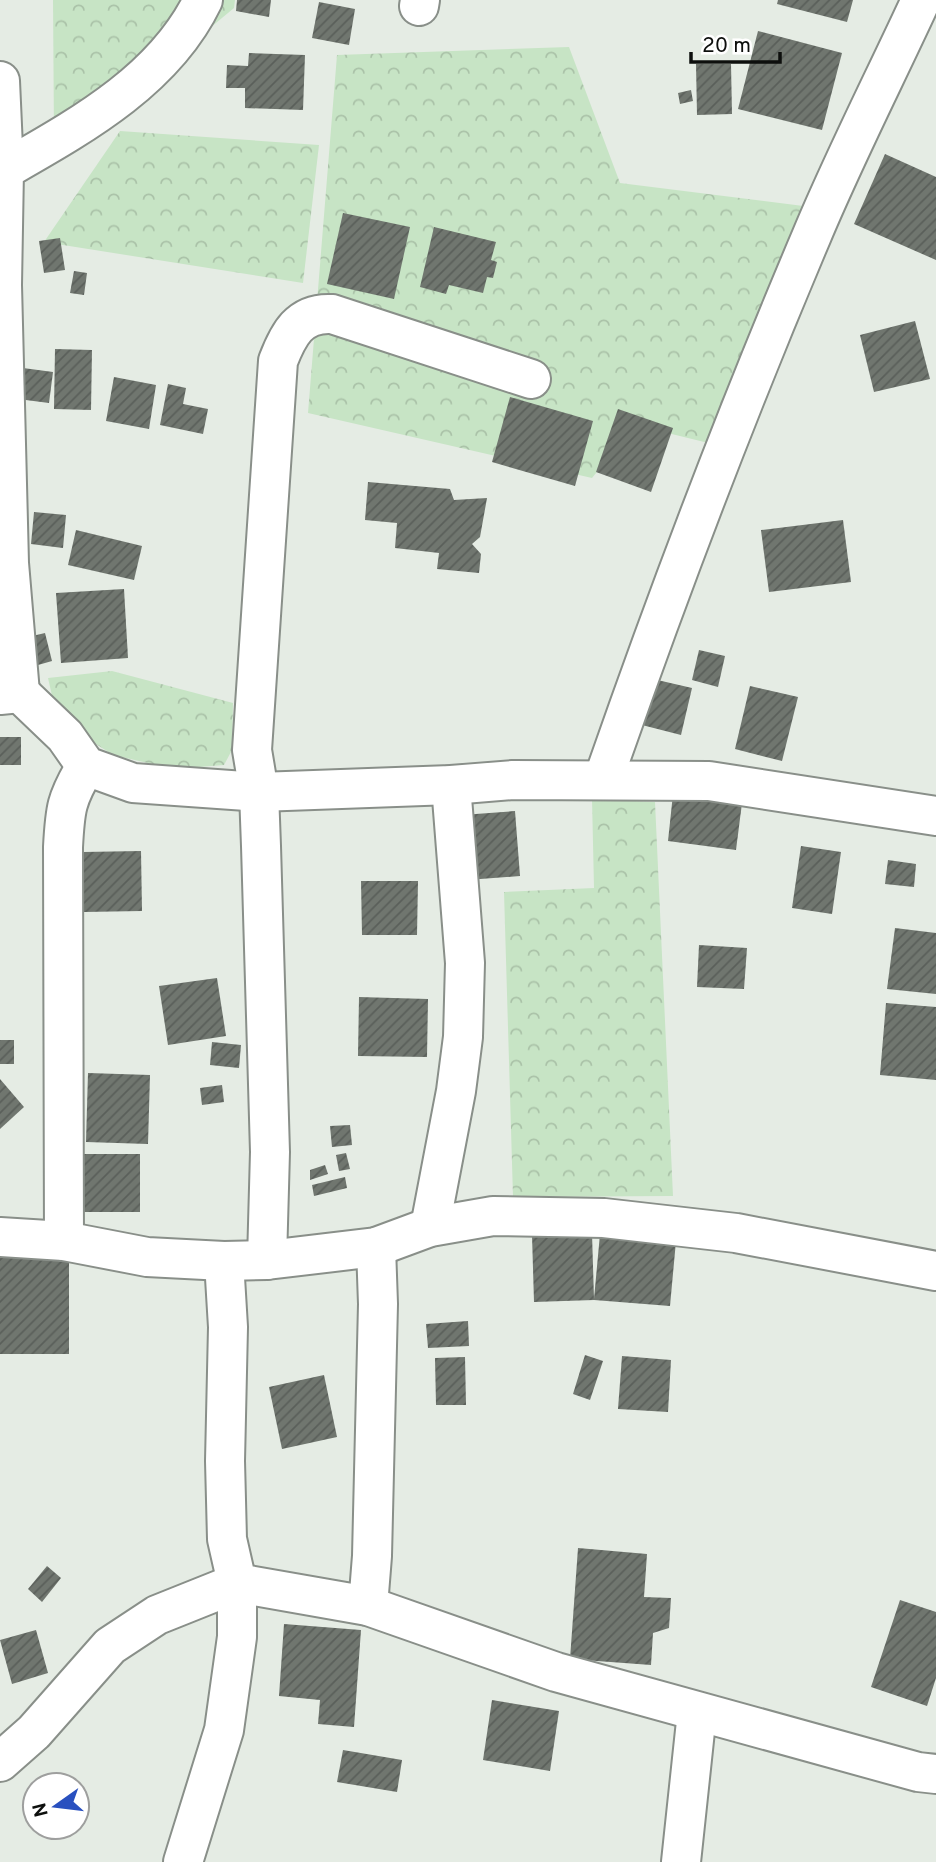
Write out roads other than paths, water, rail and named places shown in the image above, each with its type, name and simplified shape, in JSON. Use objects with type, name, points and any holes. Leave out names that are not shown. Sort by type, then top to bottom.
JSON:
[{"type":"street","points":[[4,170],[76,129],[153,69],[192,23],[203,0]]},
{"type":"street","points":[[603,780],[752,379],[813,233],[921,0]]},
{"type":"street","points":[[0,80],[4,170],[2,285],[10,694],[65,736],[86,766],[134,783],[259,792],[513,780],[709,781],[936,816]]},
{"type":"street","points":[[267,1260],[270,1152],[259,792],[252,750],[278,361],[288,336],[301,323],[320,313],[332,314],[531,379]]},
{"type":"street","points":[[64,1241],[63,847],[65,809],[86,766]]},
{"type":"street","points":[[430,1227],[454,1104],[463,1037],[466,963],[451,785]]},
{"type":"street","points":[[0,1237],[64,1241],[147,1257],[267,1260],[376,1247],[430,1227],[494,1216],[604,1218],[736,1233],[936,1271]]},
{"type":"street","points":[[368,1606],[372,1556],[378,1304],[376,1247]]},
{"type":"street","points":[[183,1862],[224,1730],[237,1637],[237,1583],[227,1539],[225,1461],[228,1327],[224,1261]]},
{"type":"street","points":[[0,1762],[34,1732],[110,1646],[157,1615],[237,1583],[368,1606],[556,1672],[918,1772],[936,1774]]},
{"type":"street","points":[[681,1862],[697,1712]]}]
